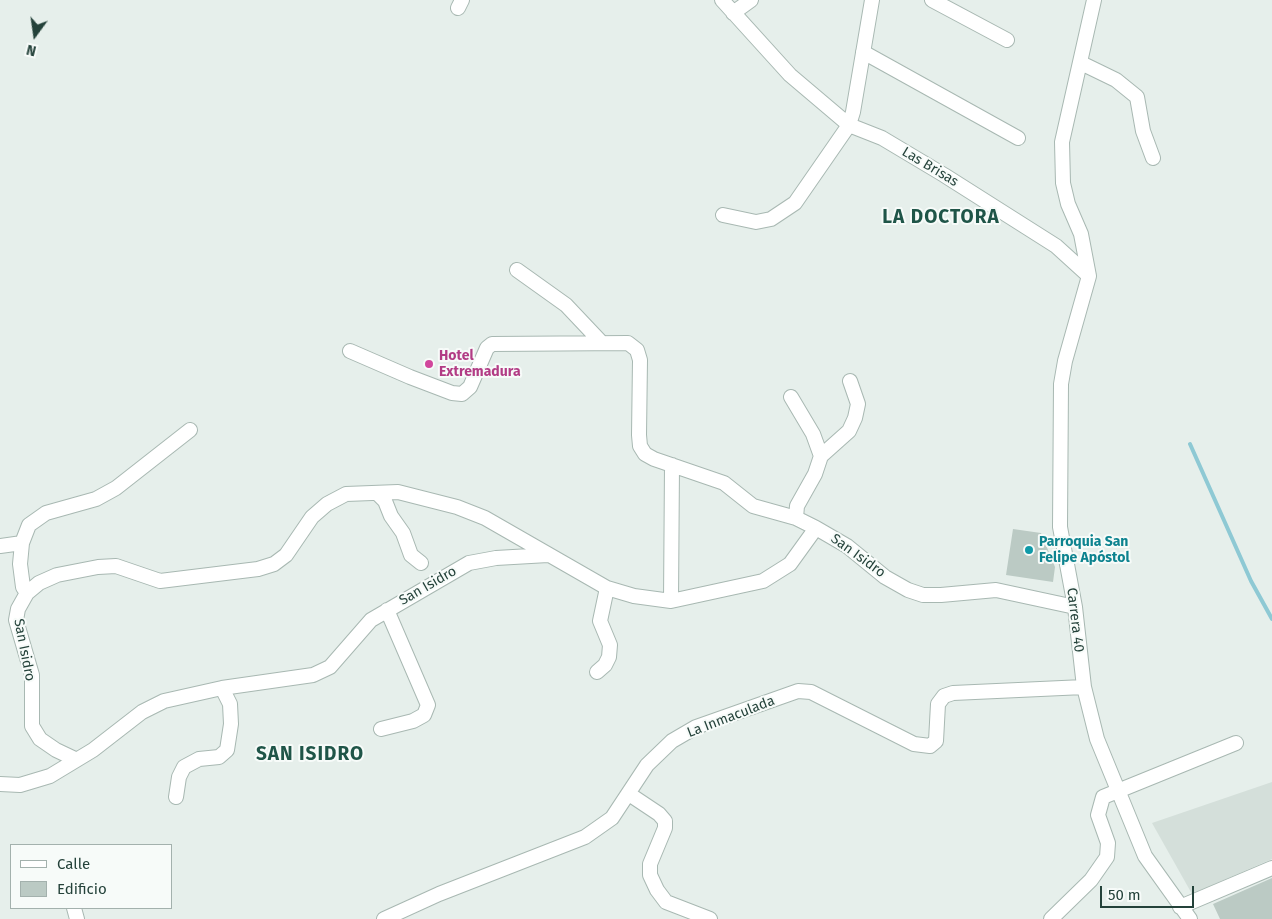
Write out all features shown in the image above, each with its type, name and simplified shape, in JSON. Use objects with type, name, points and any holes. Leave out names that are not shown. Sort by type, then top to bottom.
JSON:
[{"type":"street","name":"Las Brisas","points":[[722,0],[772,58],[848,125],[882,138],[999,210],[1056,246],[1089,276]]},
{"type":"street","points":[[733,13],[750,0]]},
{"type":"street","points":[[724,215],[756,222],[771,219],[795,203],[848,125],[853,112],[872,0]]},
{"type":"street","points":[[932,0],[1007,40]]},
{"type":"street","name":"Carrera 40","points":[[1094,0],[1062,142],[1064,183],[1068,204],[1081,234],[1089,276],[1065,361],[1059,399],[1060,527],[1075,606],[1084,687],[1097,739],[1116,790],[1145,856],[1190,919]]},
{"type":"street","points":[[863,52],[1018,138]]},
{"type":"street","points":[[1081,63],[1116,80],[1137,97],[1143,131],[1153,158]]},
{"type":"street","points":[[517,270],[566,305],[601,342]]},
{"type":"street","points":[[350,351],[452,393],[462,394],[470,387],[487,348],[492,344],[628,343],[637,350],[640,360],[638,400],[640,446],[645,454],[654,459],[724,483],[753,506],[796,518],[816,528]]},
{"type":"street","points":[[821,456],[849,431],[855,418],[858,404],[850,381]]},
{"type":"street","points":[[791,398],[813,434],[821,456],[818,469],[799,500],[796,518]]},
{"type":"street","points":[[27,594],[23,587],[20,571],[22,543],[29,525],[46,512],[96,499],[116,488],[190,430]]},
{"type":"street","points":[[671,601],[672,465]]},
{"type":"street","name":"San Isidro","points":[[552,556],[530,555],[469,563],[371,620],[330,667],[313,675],[222,688],[164,701],[142,712],[94,750],[75,759],[40,739],[32,726],[32,674],[16,620],[18,609],[27,594],[40,583],[57,575],[116,566],[160,581],[258,569],[274,564],[286,555],[312,517],[327,504],[346,494],[398,492],[457,507],[486,518],[552,556],[607,588],[634,596],[671,601],[763,581],[790,564],[816,528],[841,541],[886,577],[908,590],[923,595],[996,590],[1075,606]]},
{"type":"street","points":[[377,493],[385,501],[391,516],[403,533],[411,555],[421,563]]},
{"type":"street","points":[[0,546],[22,543]]},
{"type":"street","points":[[597,672],[606,665],[609,657],[610,645],[600,620],[607,588]]},
{"type":"street","points":[[381,729],[413,721],[424,715],[428,705],[387,610]]},
{"type":"street","name":"La Inmaculada","points":[[384,919],[440,894],[584,837],[612,818],[647,765],[672,741],[696,727],[798,691],[811,692],[914,744],[930,746],[936,741],[938,704],[944,696],[953,693],[1084,687]]},
{"type":"street","points":[[176,797],[179,777],[184,767],[199,759],[219,757],[228,750],[232,724],[230,704],[222,688]]},
{"type":"street","points":[[1051,919],[1091,880],[1107,857],[1108,843],[1098,815],[1098,807],[1103,797],[1116,790],[1236,743]]},
{"type":"street","points":[[0,784],[20,785],[50,776],[75,759]]},
{"type":"street","points":[[629,794],[659,814],[665,821],[665,828],[650,864],[650,875],[657,890],[666,902],[710,919]]},
{"type":"street","points":[[1180,907],[1272,868]]},
{"type":"shaded area","points":[[1272,782],[1272,859],[1192,894],[1152,823]]},
{"type":"building","name":"Parroquia San Felipe Apóstol","points":[[1013,529],[1041,533],[1055,567],[1053,582],[1006,575]]},
{"type":"building","points":[[1272,878],[1272,919],[1220,919],[1213,904]]},
{"type":"waterway","points":[[1190,444],[1251,581],[1272,619]]},
{"type":"place","name":"Hotel Extremadura","points":[[429,364]]},
{"type":"place","name":"Parroquia San Felipe Apóstol","points":[[1029,550]]},
{"type":"district","name":"LA DOCTORA","points":[[941,218]]},
{"type":"district","name":"SAN ISIDRO","points":[[310,755]]}]
